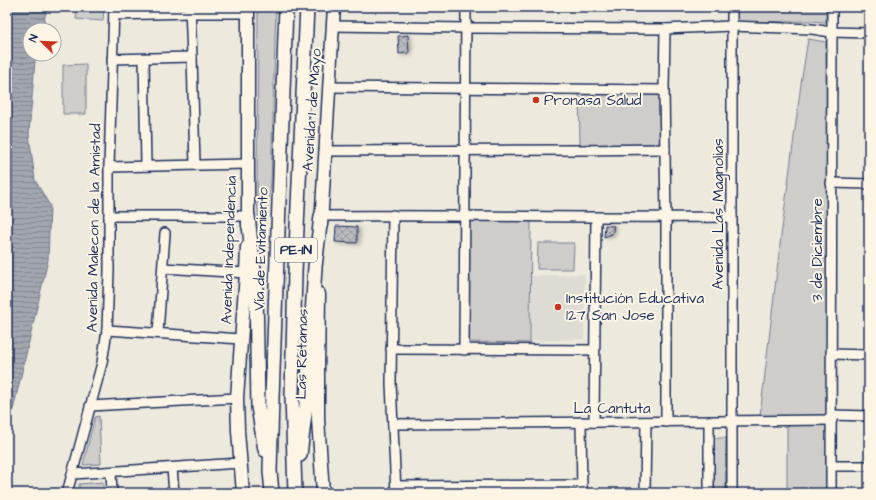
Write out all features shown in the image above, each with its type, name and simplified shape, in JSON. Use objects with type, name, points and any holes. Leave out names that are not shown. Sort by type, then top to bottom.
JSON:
[{"type":"highway","name":"Vía de Evitamiento","points":[[272,493],[270,471],[286,7]]},
{"type":"highway","name":"PE-1N","points":[[295,493],[292,396],[295,272],[306,7]]},
{"type":"highway","points":[[248,216],[256,289],[258,407],[265,452],[270,471]]},
{"type":"highway","points":[[295,493],[307,397],[315,267],[321,216]]},
{"type":"main road","name":"Avenida 1 de Mayo","points":[[321,216],[334,7]]},
{"type":"main road","name":"Avenida Independencia","points":[[243,493],[237,398],[246,273],[248,216],[248,10]]},
{"type":"main road","name":"Las Retamas","points":[[321,216],[318,419],[323,493]]},
{"type":"street","points":[[464,350],[466,7]]},
{"type":"street","name":"Avenida Las Magnolias","points":[[732,7],[732,493]]},
{"type":"street","name":"3 de Diciembre","points":[[831,493],[832,7]]},
{"type":"street","points":[[190,10],[195,165]]},
{"type":"street","points":[[114,11],[248,10]]},
{"type":"street","name":"Avenida Malecon de la Amistad","points":[[67,493],[102,363],[107,330],[109,271],[109,167],[114,11]]},
{"type":"street","points":[[333,26],[665,29],[732,26],[869,33]]},
{"type":"street","points":[[665,29],[666,422]]},
{"type":"street","points":[[112,59],[192,57]]},
{"type":"street","points":[[144,58],[146,166]]},
{"type":"street","points":[[330,87],[664,90]]},
{"type":"street","points":[[325,151],[665,149]]},
{"type":"street","points":[[109,167],[248,164]]},
{"type":"street","points":[[831,183],[869,184]]},
{"type":"street","points":[[393,215],[391,383],[396,489],[582,489],[581,422]]},
{"type":"street","points":[[321,216],[465,215],[596,218],[732,217]]},
{"type":"street","points":[[109,216],[248,216]]},
{"type":"street","points":[[594,422],[596,218]]},
{"type":"street","points":[[158,333],[165,234]]},
{"type":"street","points":[[163,268],[246,273]]},
{"type":"street","points":[[107,330],[241,339]]},
{"type":"street","points":[[392,349],[594,350]]},
{"type":"street","points":[[831,354],[869,355]]},
{"type":"street","points":[[90,406],[237,398]]},
{"type":"street","name":"La Cantuta","points":[[393,424],[732,421],[869,416]]},
{"type":"street","points":[[709,421],[709,493]]},
{"type":"street","points":[[645,493],[646,422]]},
{"type":"street","points":[[73,474],[240,463]]},
{"type":"street","points":[[831,466],[869,466]]},
{"type":"street","points":[[172,468],[174,493]]},
{"type":"street","points":[[111,472],[112,493]]},
{"type":"shaded area","points":[[8,7],[47,7],[44,22],[22,22],[22,62],[35,62],[29,134],[35,180],[50,206],[48,260],[7,439]]},
{"type":"shaded area","points":[[77,7],[104,7],[103,21],[76,19]]},
{"type":"shaded area","points":[[258,7],[276,7],[271,183],[261,260],[257,199]]},
{"type":"shaded area","points":[[736,7],[826,7],[826,22],[736,22]]},
{"type":"shaded area","points":[[808,39],[826,42],[828,415],[760,416],[781,236]]},
{"type":"shaded area","points":[[86,64],[86,114],[63,114],[63,65]]},
{"type":"shaded area","points":[[661,93],[662,144],[580,145],[579,94]]},
{"type":"shaded area","points":[[468,220],[531,220],[530,343],[467,342]]},
{"type":"shaded area","points":[[538,243],[574,243],[573,269],[537,269]]},
{"type":"shaded area","name":"Institución Educativa 127 San Jose","points":[[585,274],[584,339],[531,341],[531,276]]},
{"type":"shaded area","points":[[99,416],[101,464],[83,465],[95,417]]},
{"type":"shaded area","points":[[787,422],[828,422],[827,493],[787,493]]},
{"type":"shaded area","points":[[713,438],[726,438],[725,493],[713,493]]},
{"type":"shaded area","points":[[103,482],[103,493],[79,493],[79,484]]},
{"type":"building","points":[[408,35],[409,53],[399,54],[398,36]]},
{"type":"building","points":[[605,225],[614,226],[612,234],[604,237]]},
{"type":"building","points":[[336,226],[357,227],[357,243],[335,242]]},
{"type":"place","name":"Pronasa Salud","points":[[536,100]]},
{"type":"place","name":"Institución Educativa 127 San Jose","points":[[558,307]]}]
